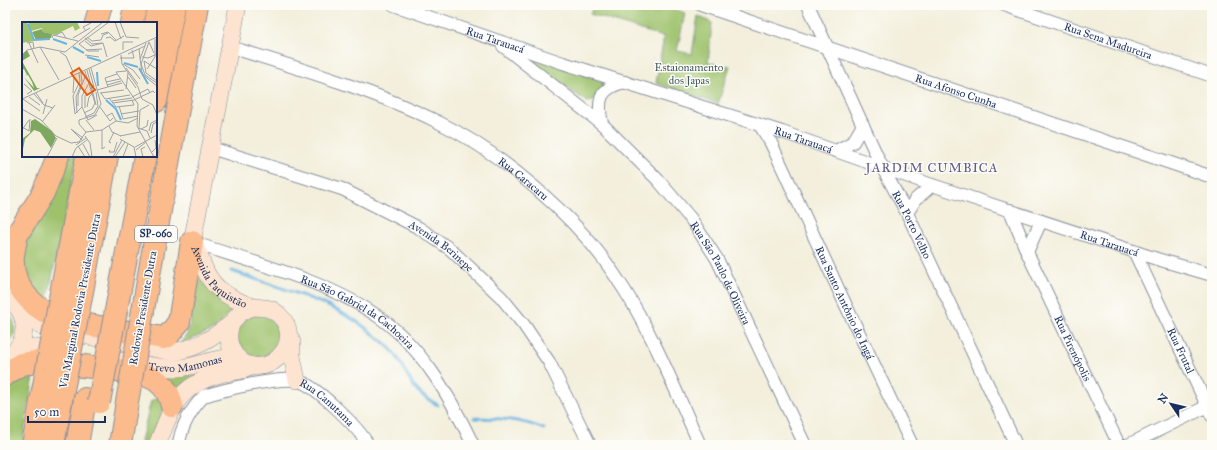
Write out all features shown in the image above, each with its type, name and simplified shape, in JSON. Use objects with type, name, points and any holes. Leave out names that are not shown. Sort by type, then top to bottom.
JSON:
[{"type":"highway","points":[[96,22],[101,5]]},
{"type":"highway","points":[[112,22],[115,5]]},
{"type":"highway","points":[[132,22],[135,5]]},
{"type":"highway","points":[[155,22],[158,5]]},
{"type":"highway","points":[[157,96],[174,5]]},
{"type":"highway","name":"Rodovia Presidente Dutra","points":[[120,445],[168,158],[197,5]]},
{"type":"highway","points":[[168,158],[192,90],[212,5]]},
{"type":"highway","points":[[5,254],[11,239],[43,193],[58,157]]},
{"type":"highway","points":[[33,445],[53,393],[71,295],[87,157]]},
{"type":"highway","name":"Via Marginal Rodovia Presidente Dutra","points":[[71,295],[107,157]]},
{"type":"highway","name":"SP-060","points":[[77,445],[92,401],[110,303],[130,157]]},
{"type":"highway","name":"SP-060","points":[[110,303],[146,157]]},
{"type":"highway","points":[[11,239],[14,271],[20,288],[25,296],[39,309],[54,317],[66,321],[163,338],[167,337],[179,322],[192,242]]},
{"type":"highway","points":[[5,375],[21,364],[37,362],[140,374],[153,378],[161,384],[170,395],[172,406]]},
{"type":"highway","name":"Via Marginal Rodovia Presidente Dutra","points":[[53,393],[53,445]]},
{"type":"highway","name":"SP-060","points":[[92,401],[92,445]]},
{"type":"main road","name":"Avenida Paquistão","points":[[238,5],[192,242],[198,250],[202,266],[212,282],[228,295],[253,307],[266,307],[276,312],[284,321],[292,342],[292,356],[297,380]]},
{"type":"main road","name":"Trevo Mamonas","points":[[5,298],[16,306],[24,321],[24,334],[20,346],[10,355]]},
{"type":"main road","name":"Trevo Mamonas","points":[[21,313],[44,328],[174,352],[186,350],[210,340],[232,323],[239,314],[253,307]]},
{"type":"main road","name":"Trevo Mamonas","points":[[232,323],[229,339],[230,346],[238,358]]},
{"type":"main road","points":[[157,445],[172,406],[190,388],[202,380],[226,372],[270,364],[281,356],[288,343],[288,332]]},
{"type":"main road","name":"Trevo Mamonas","points":[[10,355],[28,347],[177,368],[193,366],[216,358],[238,358],[253,366]]},
{"type":"street","name":"Rua Tarauacá","points":[[394,5],[495,40],[782,132],[932,185],[1134,252],[1212,275]]},
{"type":"street","name":"Rua Afonso Cunha","points":[[701,5],[826,46],[1212,178]]},
{"type":"street","name":"Rua Porto Velho","points":[[808,5],[882,167],[907,213],[1016,445]]},
{"type":"street","name":"Rua Sena Madureira","points":[[1004,5],[1212,76]]},
{"type":"street","name":"Rua São Paulo de Oliveira","points":[[495,40],[602,124],[658,180],[691,220],[717,259],[805,445]]},
{"type":"street","name":"Rua Caracaru","points":[[230,47],[406,107],[440,122],[521,176],[554,205],[594,248],[614,273],[636,310],[700,445]]},
{"type":"street","points":[[602,124],[600,100],[604,91],[613,85],[625,82]]},
{"type":"street","name":"Rua Santo Antônio do Ingá","points":[[760,125],[779,160],[912,445]]},
{"type":"street","points":[[836,151],[853,142],[863,125]]},
{"type":"street","name":"Rua Santo Antônio do Ingá","points":[[779,160],[778,146],[782,132]]},
{"type":"street","name":"Avenida Berinepe","points":[[211,148],[342,189],[419,228],[450,249],[473,269],[500,297],[524,326],[549,362],[590,445]]},
{"type":"street","points":[[907,213],[915,200],[932,185]]},
{"type":"street","name":"Rua Pirenópolis","points":[[1010,210],[1027,252],[1119,445]]},
{"type":"street","points":[[1027,252],[1042,221]]},
{"type":"street","name":"Rua São Gabriel da Cachoeira","points":[[192,242],[307,281],[345,296],[374,314],[406,340],[431,372],[458,413],[473,445]]},
{"type":"street","name":"Rua Frutal","points":[[1134,252],[1210,409]]},
{"type":"street","points":[[1150,285],[1151,274],[1157,259]]},
{"type":"street","name":"Rua Canutama","points":[[178,445],[185,424],[204,396],[274,381],[297,380],[341,412],[368,445]]},
{"type":"street","points":[[1128,445],[1210,409]]},
{"type":"green space","name":"Estaionamento dos Japas","points":[[594,5],[662,5],[685,13],[677,51],[692,54],[698,16],[712,23],[708,63],[730,66],[718,104],[656,83],[664,37],[590,14]]},
{"type":"green space","points":[[538,59],[602,81],[603,87],[595,99],[588,102],[534,67],[534,61]]},
{"type":"green space","points":[[63,157],[77,157],[47,302],[28,286],[19,252]]},
{"type":"green space","points":[[202,278],[232,307],[232,310],[215,329],[179,345],[187,334],[198,280]]},
{"type":"green space","points":[[5,310],[12,319],[15,329],[12,339],[5,348]]},
{"type":"green space","points":[[254,315],[262,315],[270,318],[276,324],[279,336],[276,348],[270,354],[262,357],[254,357],[246,354],[240,348],[237,340],[237,332],[240,324],[246,318]]},
{"type":"green space","points":[[208,367],[176,392],[159,374]]},
{"type":"green space","points":[[35,370],[22,445],[5,445],[5,387],[16,377]]},
{"type":"green space","points":[[163,395],[165,405],[152,445],[140,445],[151,401]]},
{"type":"waterway","points":[[232,271],[309,298],[345,315],[362,326],[384,342],[395,354],[418,391],[438,405]]},
{"type":"waterway","points":[[474,418],[510,420],[527,423],[544,429]]},
{"type":"district","name":"JARDIM CUMBICA","points":[[932,168]]}]
